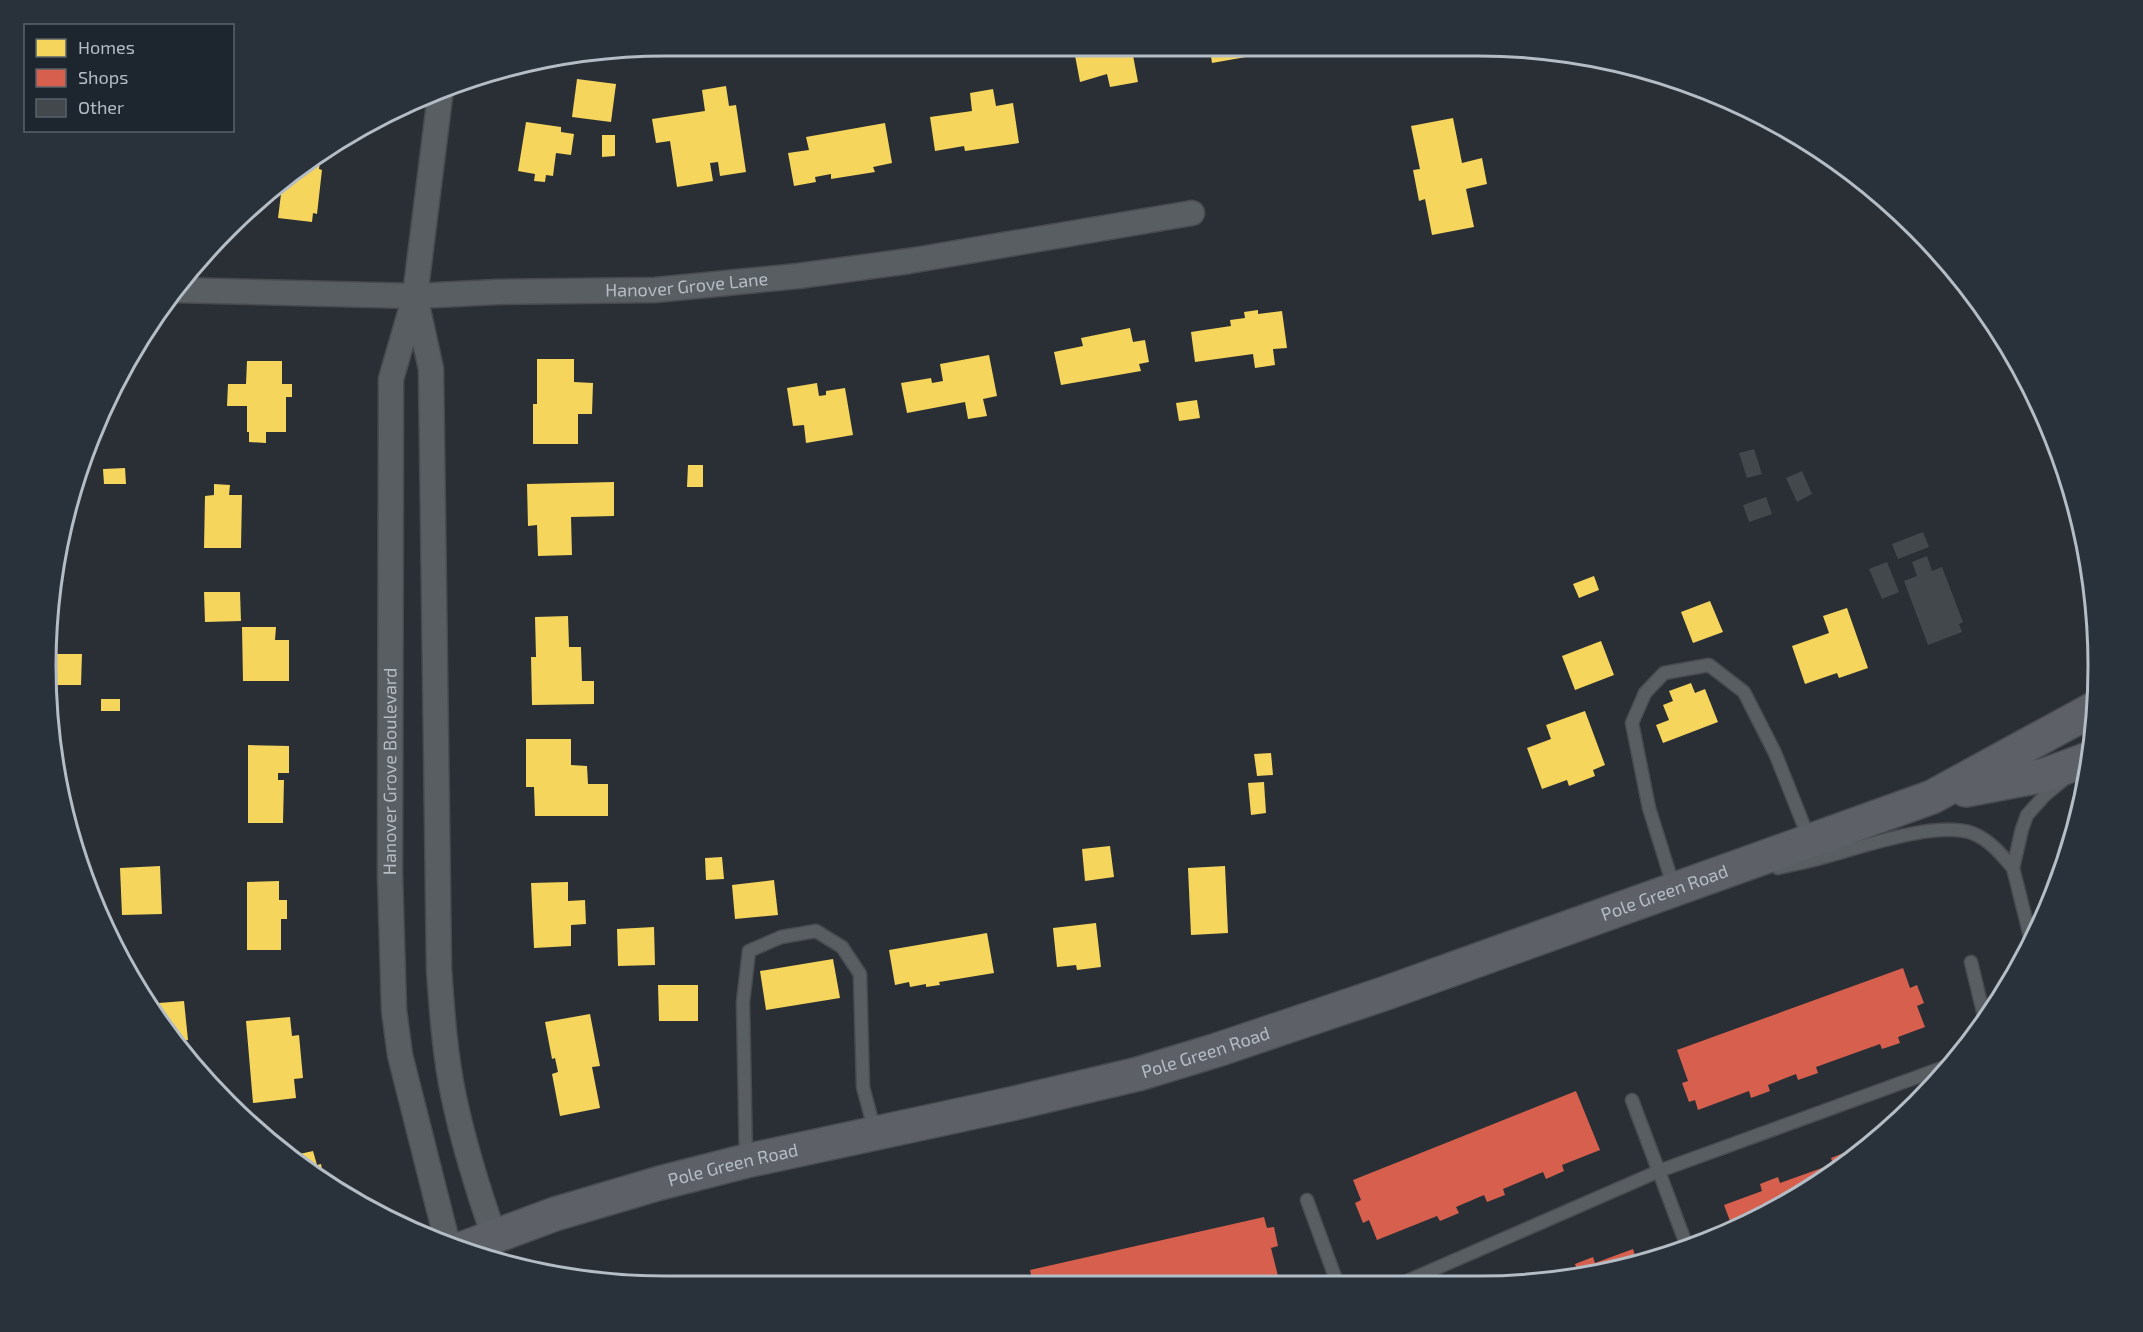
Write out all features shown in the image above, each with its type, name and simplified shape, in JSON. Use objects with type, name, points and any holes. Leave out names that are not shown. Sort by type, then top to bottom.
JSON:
[{"type":"main road","name":"Pole Green Road","points":[[1932,797],[2085,713]]},
{"type":"main road","name":"Pole Green Road","points":[[471,1244],[555,1214],[746,1161],[1127,1077],[1217,1050],[1386,993],[1932,797],[2045,774],[2079,763]]},
{"type":"street","name":"Hanover Grove Boulevard","points":[[440,99],[415,296],[391,379],[390,875],[394,1010],[400,1055],[445,1235]]},
{"type":"street","name":"Hanover Grove Lane","points":[[185,290],[415,296],[497,292],[655,290],[787,277],[909,261],[1192,213]]},
{"type":"street","name":"Hanover Grove Boulevard","points":[[415,296],[431,369],[439,969],[442,1024],[454,1098],[475,1182],[494,1236]]},
{"type":"lane","points":[[1810,841],[1775,753],[1744,692],[1709,665],[1664,673],[1646,693],[1632,723],[1649,808],[1674,889],[1810,861],[1887,839],[1944,830],[1959,830],[1986,840],[2013,868],[2028,929]]},
{"type":"lane","points":[[2013,868],[2027,815],[2045,795],[2079,768]]},
{"type":"lane","points":[[746,1161],[743,1002],[749,951],[781,937],[816,931],[842,947],[860,974],[863,1087],[875,1134]]},
{"type":"lane","points":[[1971,962],[1982,1009]]},
{"type":"lane","points":[[1419,1276],[1659,1171],[1934,1071]]},
{"type":"lane","points":[[1632,1100],[1685,1240]]},
{"type":"lane","points":[[1307,1200],[1335,1276]]},
{"type":"building: Homes","points":[[1075,56],[1133,56],[1138,82],[1110,87],[1107,74],[1080,82]]},
{"type":"building: Homes","points":[[1211,56],[1246,56],[1246,57],[1212,63]]},
{"type":"building: Homes","points":[[577,79],[616,84],[611,122],[572,117]]},
{"type":"building: Homes","points":[[726,86],[729,106],[736,105],[746,172],[720,176],[718,162],[710,163],[713,181],[677,187],[670,141],[656,143],[652,119],[705,111],[702,90]]},
{"type":"building: Homes","points":[[993,89],[996,106],[1013,103],[1019,143],[965,151],[964,146],[935,151],[930,117],[972,111],[970,93]]},
{"type":"building: Homes","points":[[1453,118],[1462,163],[1482,158],[1487,184],[1466,189],[1474,227],[1432,235],[1425,199],[1419,201],[1413,170],[1420,169],[1411,126]]},
{"type":"building: Homes","points":[[526,122],[561,127],[561,132],[574,134],[571,155],[556,153],[553,176],[546,175],[545,182],[534,181],[535,174],[518,171]]},
{"type":"building: Homes","points":[[885,123],[892,163],[873,167],[875,172],[831,179],[831,174],[815,177],[816,182],[794,186],[788,153],[809,150],[806,137]]},
{"type":"building: Homes","points":[[602,135],[615,135],[615,156],[602,157]]},
{"type":"building: Homes","points":[[320,163],[319,169],[322,170],[317,214],[313,213],[312,222],[278,218],[281,192]]},
{"type":"building: Homes","points":[[1258,310],[1258,314],[1282,311],[1287,348],[1273,349],[1275,365],[1255,368],[1253,354],[1195,362],[1191,332],[1231,326],[1230,320],[1245,318],[1244,312]]},
{"type":"building: Homes","points":[[1130,328],[1133,342],[1145,340],[1149,362],[1139,364],[1141,371],[1061,385],[1054,352],[1083,346],[1081,338]]},
{"type":"building: Homes","points":[[989,355],[997,396],[983,399],[987,416],[968,419],[965,402],[907,413],[901,383],[931,378],[932,383],[943,381],[940,364]]},
{"type":"building: Homes","points":[[537,359],[574,359],[574,382],[593,383],[592,414],[578,414],[578,444],[533,444],[533,404],[537,404]]},
{"type":"building: Homes","points":[[247,361],[282,361],[282,384],[292,384],[292,397],[286,397],[286,432],[266,432],[266,443],[249,442],[247,406],[227,406],[228,384],[246,384]]},
{"type":"building: Homes","points":[[817,383],[819,396],[826,395],[826,391],[845,388],[853,435],[806,443],[804,425],[793,426],[787,388]]},
{"type":"building: Homes","points":[[1197,400],[1200,418],[1179,421],[1176,403]]},
{"type":"building: Homes","points":[[688,465],[703,465],[703,487],[687,487]]},
{"type":"building: Homes","points":[[125,468],[126,484],[104,484],[103,469]]},
{"type":"building: Homes","points":[[614,482],[614,516],[571,517],[572,555],[538,556],[537,525],[528,526],[527,484]]},
{"type":"building: Homes","points":[[214,484],[230,485],[229,495],[242,495],[241,548],[204,548],[205,496],[214,495]]},
{"type":"building: Homes","points":[[1594,576],[1599,590],[1579,598],[1573,584]]},
{"type":"building: Homes","points":[[204,592],[240,592],[241,621],[205,622]]},
{"type":"building: Homes","points":[[1710,601],[1723,632],[1693,643],[1681,612]]},
{"type":"building: Homes","points":[[1847,608],[1868,668],[1839,678],[1837,673],[1805,684],[1792,646],[1829,633],[1823,616]]},
{"type":"building: Homes","points":[[568,616],[569,647],[581,647],[582,681],[594,681],[594,704],[532,705],[531,657],[536,657],[535,617]]},
{"type":"building: Homes","points":[[242,627],[276,627],[275,640],[289,640],[289,681],[243,681]]},
{"type":"building: Homes","points":[[1601,641],[1614,675],[1575,690],[1562,656]]},
{"type":"building: Homes","points":[[56,654],[82,654],[81,685],[56,685]]},
{"type":"building: Homes","points":[[1691,683],[1695,693],[1705,689],[1718,722],[1663,743],[1656,725],[1669,720],[1663,705],[1673,701],[1669,691]]},
{"type":"building: Homes","points":[[101,699],[120,699],[120,711],[101,711]]},
{"type":"building: Homes","points":[[1585,711],[1605,765],[1593,770],[1595,776],[1569,786],[1567,780],[1542,789],[1527,748],[1551,739],[1546,725]]},
{"type":"building: Homes","points":[[526,739],[571,739],[571,765],[587,766],[588,784],[608,784],[608,816],[535,816],[534,787],[526,787]]},
{"type":"building: Homes","points":[[248,745],[289,746],[289,773],[278,773],[278,780],[284,780],[283,823],[248,823]]},
{"type":"building: Homes","points":[[1271,753],[1273,775],[1257,776],[1254,754]]},
{"type":"building: Homes","points":[[1264,782],[1266,813],[1251,815],[1248,783]]},
{"type":"building: Homes","points":[[1110,846],[1114,877],[1085,881],[1082,849]]},
{"type":"building: Homes","points":[[722,857],[724,879],[706,880],[705,858]]},
{"type":"building: Homes","points":[[160,866],[162,914],[122,915],[120,868]]},
{"type":"building: Homes","points":[[1225,866],[1228,933],[1191,935],[1188,868]]},
{"type":"building: Homes","points":[[774,880],[778,915],[735,919],[732,885]]},
{"type":"building: Homes","points":[[279,881],[279,900],[287,900],[287,919],[281,919],[281,950],[247,950],[247,882]]},
{"type":"building: Homes","points":[[568,882],[568,901],[585,900],[586,924],[571,925],[571,946],[534,948],[531,883]]},
{"type":"building: Homes","points":[[1096,923],[1101,967],[1077,970],[1076,965],[1057,967],[1053,928]]},
{"type":"building: Homes","points":[[654,927],[655,965],[618,966],[617,929]]},
{"type":"building: Homes","points":[[987,933],[994,973],[939,982],[940,985],[926,987],[926,984],[910,987],[909,982],[895,985],[889,950]]},
{"type":"building: Homes","points":[[833,959],[840,998],[766,1010],[760,971]]},
{"type":"building: Homes","points":[[658,985],[698,985],[698,1021],[659,1021]]},
{"type":"building: Homes","points":[[184,1001],[188,1040],[184,1041],[157,1003]]},
{"type":"building: Homes","points":[[590,1014],[600,1066],[592,1067],[600,1108],[560,1116],[552,1074],[558,1072],[555,1058],[552,1059],[545,1022]]},
{"type":"building: Homes","points":[[290,1017],[292,1036],[299,1035],[303,1078],[294,1079],[296,1098],[253,1103],[246,1021]]},
{"type":"building: Homes","points":[[313,1151],[317,1165],[321,1164],[322,1171],[300,1154]]},
{"type":"building: Shops","points":[[1903,968],[1910,988],[1917,985],[1924,1003],[1917,1006],[1925,1027],[1898,1037],[1900,1043],[1882,1049],[1880,1044],[1816,1067],[1818,1073],[1798,1080],[1796,1074],[1768,1085],[1770,1091],[1751,1098],[1749,1091],[1698,1110],[1695,1100],[1689,1102],[1682,1083],[1688,1081],[1677,1050]]},
{"type":"building: Shops","points":[[1576,1091],[1600,1150],[1562,1165],[1564,1171],[1546,1179],[1543,1172],[1503,1189],[1505,1195],[1487,1202],[1484,1195],[1456,1207],[1459,1213],[1440,1221],[1437,1216],[1377,1240],[1369,1220],[1363,1223],[1355,1203],[1361,1200],[1353,1180]]},
{"type":"building: Shops","points":[[1846,1152],[1832,1162],[1831,1158]]},
{"type":"building: Shops","points":[[1827,1166],[1782,1195],[1730,1221],[1724,1205],[1762,1191],[1760,1184],[1778,1177],[1780,1183]]},
{"type":"building: Shops","points":[[1264,1217],[1267,1228],[1274,1227],[1278,1246],[1271,1248],[1278,1276],[1031,1276],[1030,1270]]},
{"type":"building: Shops","points":[[1633,1249],[1635,1256],[1576,1268],[1575,1264],[1593,1257],[1595,1263]]},
{"type":"building: Other","points":[[1754,449],[1762,474],[1747,478],[1739,453]]},
{"type":"building: Other","points":[[1802,471],[1812,494],[1797,502],[1786,478]]},
{"type":"building: Other","points":[[1766,497],[1772,514],[1749,522],[1743,505]]},
{"type":"building: Other","points":[[1923,532],[1929,547],[1898,559],[1892,544]]},
{"type":"building: Other","points":[[1927,556],[1932,571],[1942,567],[1963,622],[1959,624],[1962,632],[1928,645],[1904,581],[1917,576],[1912,562]]},
{"type":"building: Other","points":[[1887,562],[1899,592],[1882,599],[1869,569]]}]
